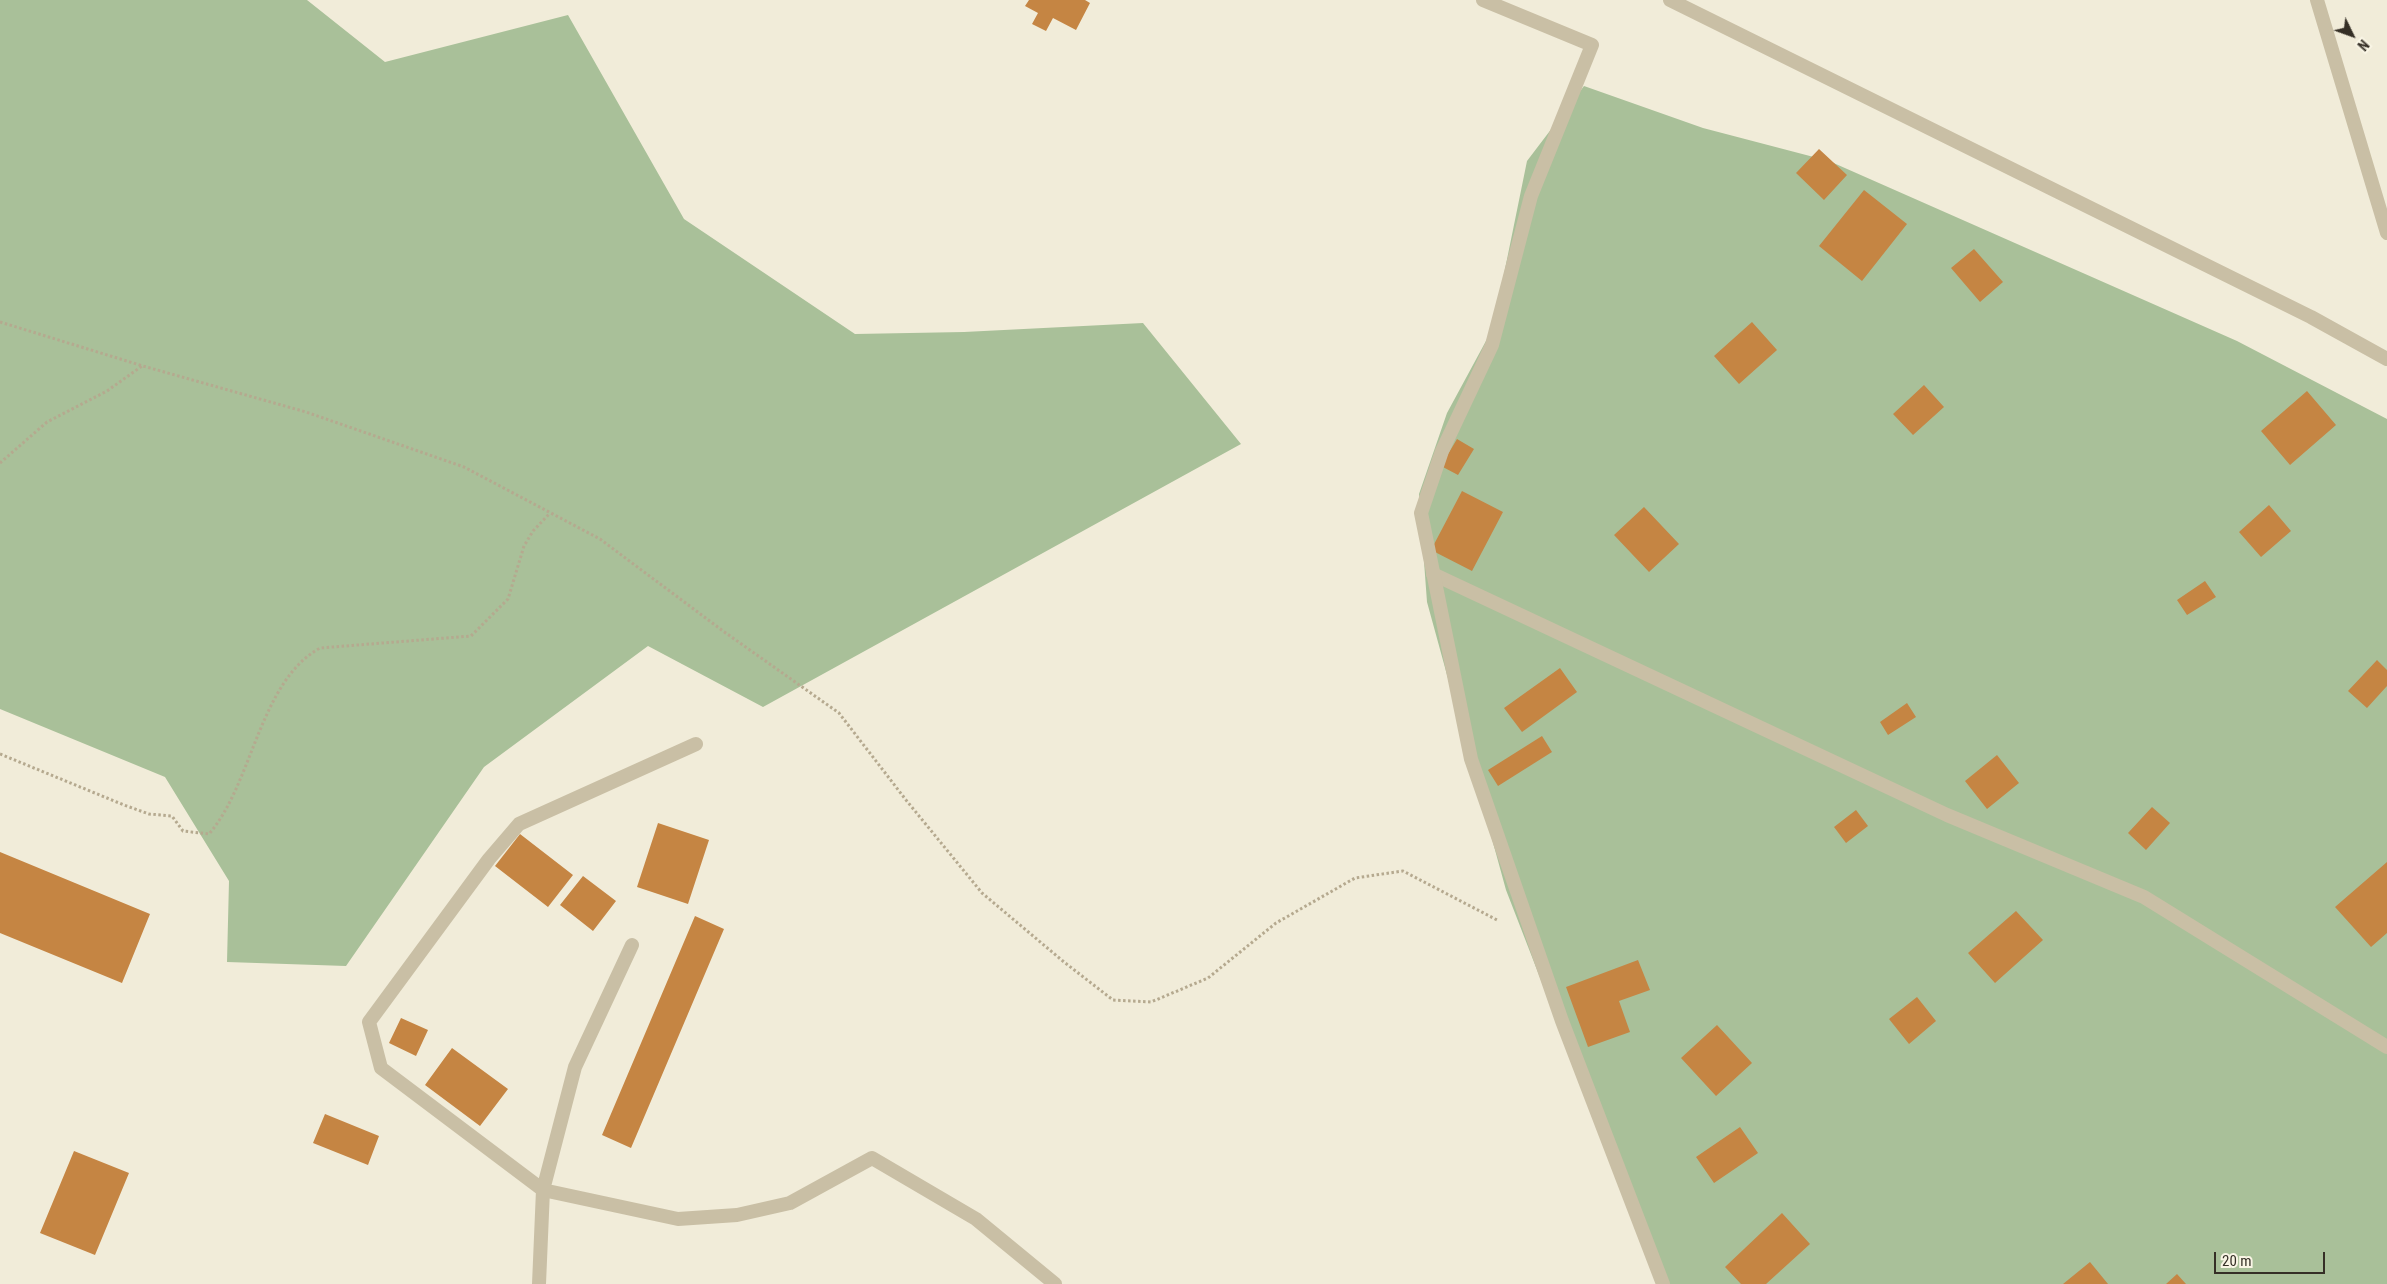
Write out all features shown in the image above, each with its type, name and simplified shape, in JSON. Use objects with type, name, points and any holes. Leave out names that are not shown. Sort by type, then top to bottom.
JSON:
[{"type":"street","points":[[1483,0],[1592,45],[1531,196],[1492,345],[1442,451],[1420,513],[1471,759],[1562,1021],[1663,1284]]},
{"type":"street","points":[[1670,0],[2311,317],[2387,359]]},
{"type":"street","points":[[2317,0],[2387,233]]},
{"type":"street","points":[[1433,574],[1946,815],[2144,897],[2387,1047]]},
{"type":"street","points":[[696,744],[519,824],[489,859],[369,1022],[381,1068],[543,1190],[678,1219],[737,1216],[790,1203],[872,1158],[976,1220],[1055,1284]]},
{"type":"street","points":[[539,1284],[543,1190],[575,1067],[632,945]]},
{"type":"path","points":[[0,322],[143,366],[306,412],[464,467],[600,539],[840,713],[906,800],[982,893],[1064,962],[1113,1000],[1151,1002],[1208,978],[1276,923],[1355,878],[1403,871],[1506,925]]},
{"type":"path","points":[[0,463],[48,422],[107,391],[143,366]]},
{"type":"path","points":[[0,754],[124,805],[149,814],[172,816],[183,831],[209,834],[223,817],[262,723],[286,681],[307,655],[320,648],[471,636],[508,599],[524,546],[533,531],[550,513]]},
{"type":"green space","points":[[0,0],[307,0],[385,62],[568,15],[684,219],[855,334],[964,332],[1143,323],[1241,444],[763,707],[648,646],[484,767],[346,966],[227,962],[229,881],[165,777],[0,709]]},
{"type":"green space","points":[[1584,86],[1703,128],[1829,161],[2237,341],[2387,419],[2387,1284],[1659,1284],[1506,890],[1427,602],[1419,494],[1447,413],[1493,328],[1527,161]]},
{"type":"building","points":[[1029,0],[1085,0],[1090,3],[1076,30],[1053,18],[1046,31],[1032,24],[1038,13],[1025,6]]},
{"type":"building","points":[[1819,149],[1847,175],[1824,200],[1796,173]]},
{"type":"building","points":[[1864,190],[1907,224],[1862,281],[1819,246]]},
{"type":"building","points":[[1974,249],[2003,282],[1980,302],[1951,268]]},
{"type":"building","points":[[1752,322],[1777,350],[1739,384],[1714,356]]},
{"type":"building","points":[[1924,385],[1944,407],[1913,435],[1893,414]]},
{"type":"building","points":[[2307,391],[2336,425],[2290,465],[2261,431]]},
{"type":"building","points":[[1457,439],[1474,449],[1458,475],[1441,466]]},
{"type":"building","points":[[1462,491],[1503,512],[1472,571],[1431,550]]},
{"type":"building","points":[[2269,505],[2291,531],[2261,557],[2239,532]]},
{"type":"building","points":[[1644,507],[1679,544],[1649,572],[1614,535]]},
{"type":"building","points":[[2205,581],[2216,597],[2187,615],[2177,600]]},
{"type":"building","points":[[2377,660],[2387,670],[2387,686],[2367,708],[2348,691]]},
{"type":"building","points":[[1560,668],[1577,692],[1522,732],[1504,708]]},
{"type":"building","points":[[1907,703],[1916,717],[1888,735],[1880,722]]},
{"type":"building","points":[[1542,736],[1552,752],[1498,786],[1488,770]]},
{"type":"building","points":[[1997,755],[2019,783],[1987,809],[1965,781]]},
{"type":"building","points":[[2152,807],[2170,823],[2146,850],[2128,833]]},
{"type":"building","points":[[1856,810],[1868,826],[1846,843],[1834,827]]},
{"type":"building","points":[[658,823],[709,840],[688,904],[637,887]]},
{"type":"building","points":[[520,834],[573,875],[548,907],[495,866]]},
{"type":"building","points":[[0,852],[150,914],[122,983],[0,933]]},
{"type":"building","points":[[2387,862],[2387,933],[2371,947],[2335,907]]},
{"type":"building","points":[[583,876],[616,901],[593,931],[560,905]]},
{"type":"building","points":[[2016,911],[2043,940],[1995,983],[1968,953]]},
{"type":"building","points":[[695,916],[724,929],[631,1148],[602,1135]]},
{"type":"building","points":[[1638,960],[1650,990],[1619,1001],[1630,1032],[1588,1047],[1566,987]]},
{"type":"building","points":[[1917,997],[1936,1021],[1909,1044],[1889,1019]]},
{"type":"building","points":[[401,1018],[428,1030],[416,1056],[389,1043]]},
{"type":"building","points":[[1717,1025],[1752,1063],[1716,1096],[1681,1058]]},
{"type":"building","points":[[452,1048],[508,1089],[480,1126],[425,1085]]},
{"type":"building","points":[[325,1114],[379,1136],[368,1165],[313,1143]]},
{"type":"building","points":[[1740,1127],[1758,1153],[1714,1183],[1696,1157]]},
{"type":"building","points":[[74,1151],[129,1173],[95,1255],[40,1233]]},
{"type":"building","points":[[1782,1213],[1810,1244],[1766,1284],[1741,1284],[1725,1267]]},
{"type":"building","points":[[2090,1262],[2108,1284],[2063,1284]]},
{"type":"building","points":[[2177,1274],[2186,1284],[2166,1284]]}]
